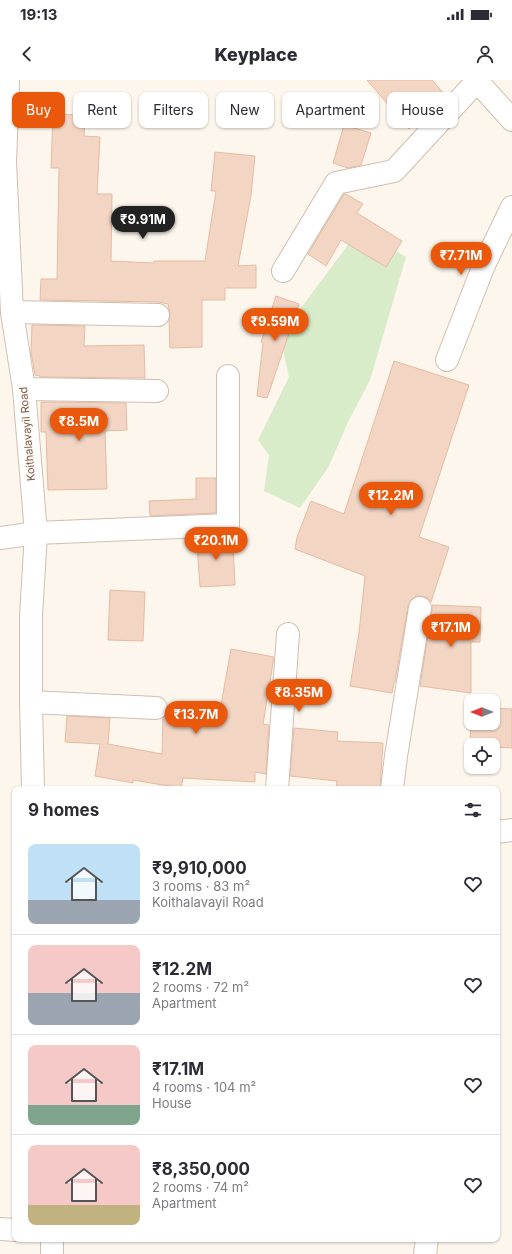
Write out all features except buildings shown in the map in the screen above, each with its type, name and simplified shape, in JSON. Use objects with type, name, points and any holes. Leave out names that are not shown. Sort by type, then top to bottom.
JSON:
[{"type":"street","name":"Koithalavayil Road","points":[[8,80],[2,162],[12,312],[24,389],[36,533],[31,616],[30,702],[33,786]]},
{"type":"street","points":[[283,271],[336,183],[394,171],[477,80],[512,120]]},
{"type":"street","points":[[447,360],[484,265],[512,207]]},
{"type":"street","points":[[12,312],[158,315]]},
{"type":"street","points":[[0,538],[36,533],[228,525],[228,376]]},
{"type":"street","points":[[24,389],[156,391]]},
{"type":"street","points":[[392,786],[420,608]]},
{"type":"street","points":[[277,786],[288,634]]},
{"type":"street","points":[[30,702],[156,708]]},
{"type":"street","points":[[500,832],[512,830]]},
{"type":"street","points":[[0,1229],[12,1230]]},
{"type":"street","points":[[52,1242],[52,1254]]},
{"type":"street","points":[[425,1254],[427,1242]]},
{"type":"green space","points":[[357,233],[383,243],[406,257],[370,380],[348,422],[329,466],[300,508],[264,491],[269,455],[258,440],[289,377],[280,336]]}]
